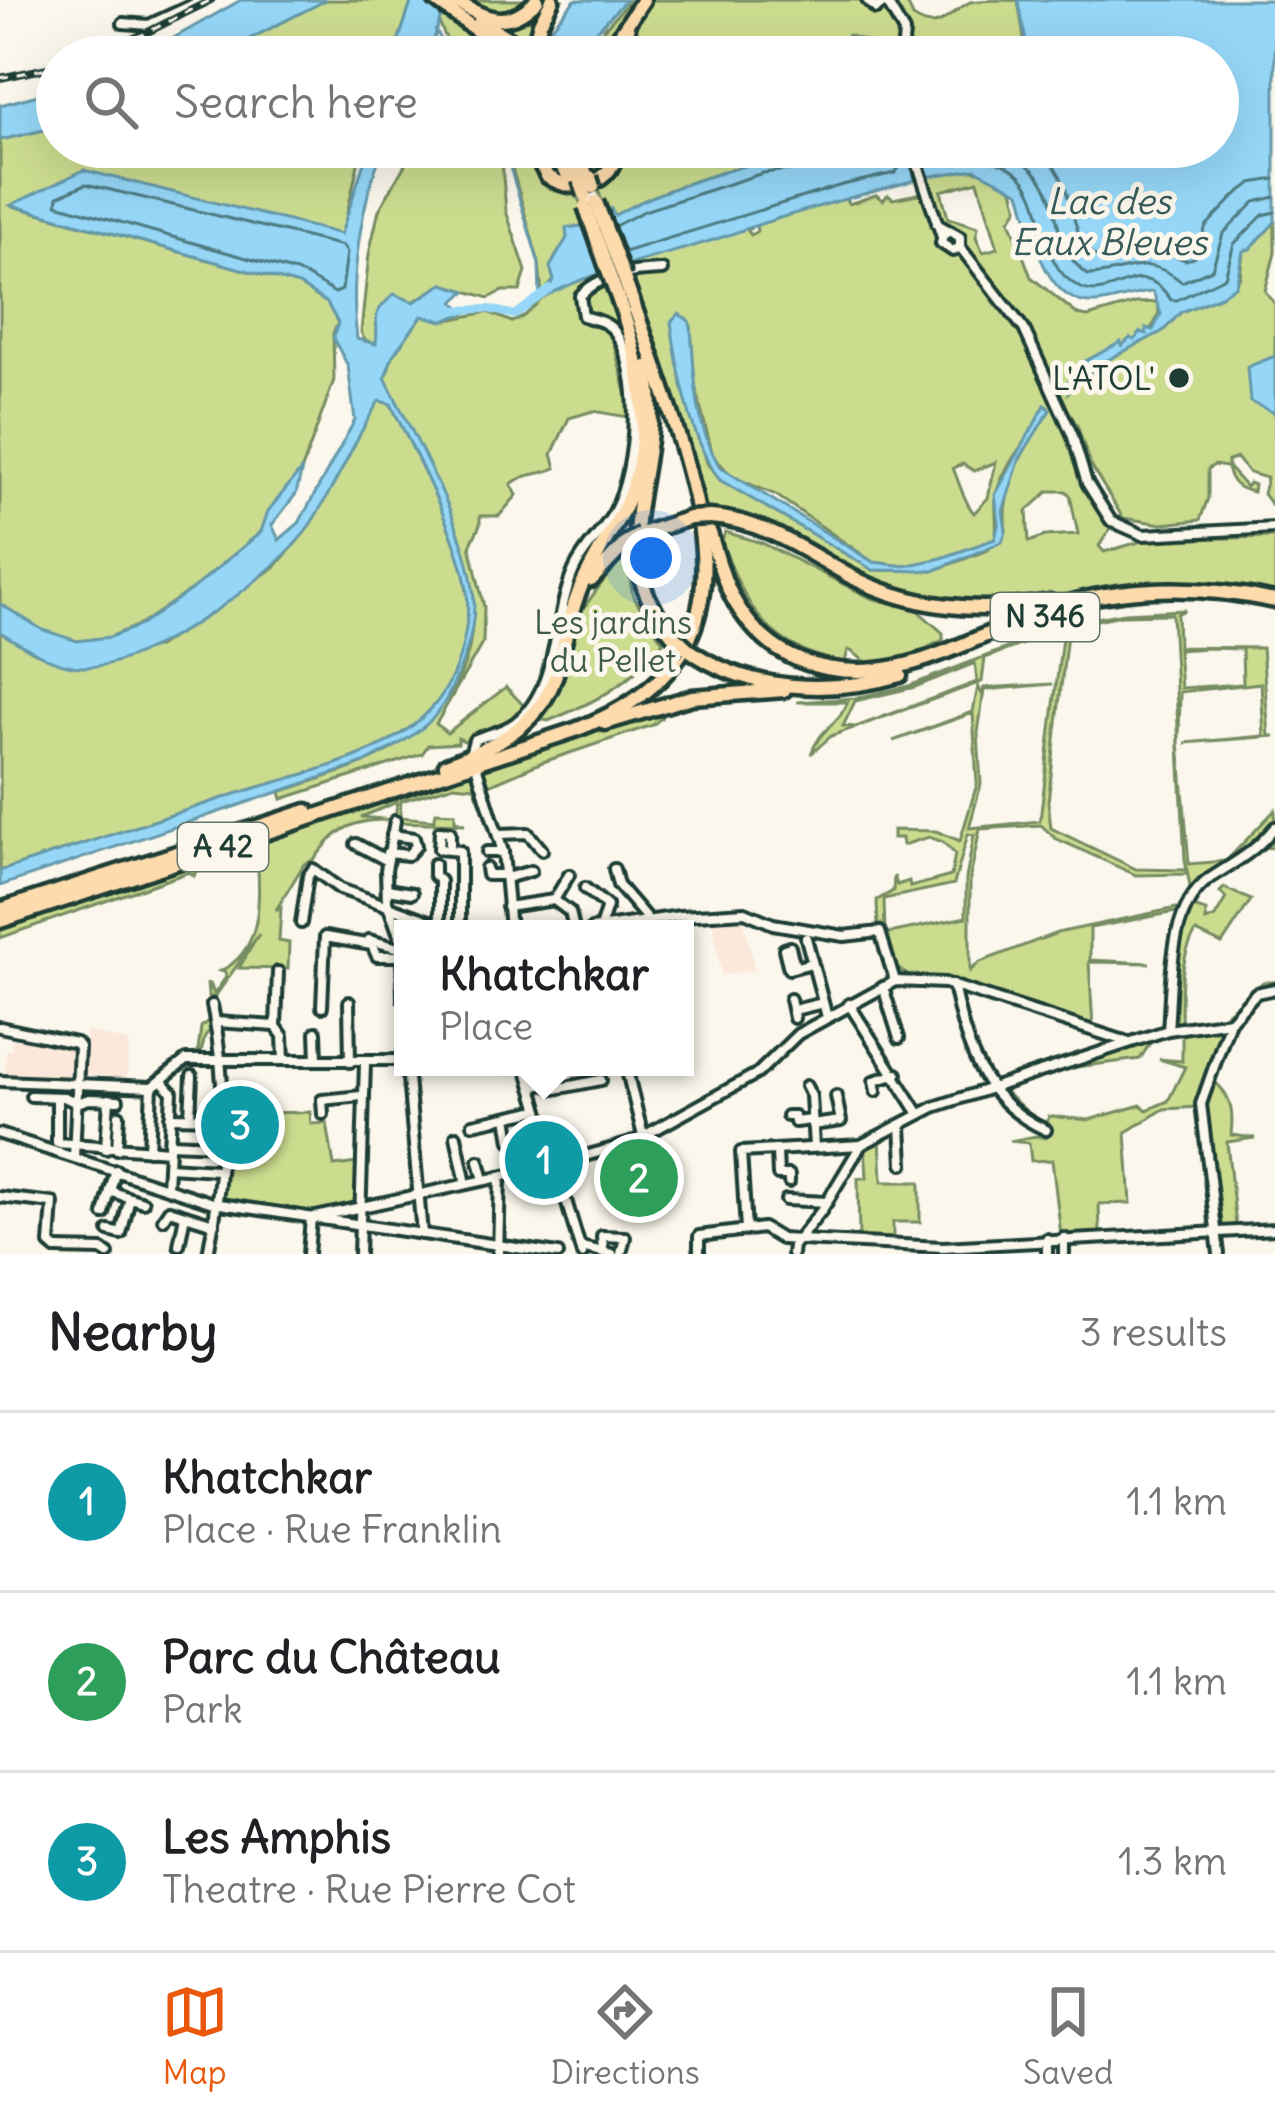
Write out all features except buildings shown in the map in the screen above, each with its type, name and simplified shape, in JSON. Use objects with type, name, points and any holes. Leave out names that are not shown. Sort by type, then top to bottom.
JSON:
[{"type":"highway","points":[[435,0],[502,21],[537,0]]},
{"type":"highway","points":[[452,0],[491,36]]},
{"type":"highway","points":[[537,36],[552,0]]},
{"type":"highway","points":[[620,36],[645,0]]},
{"type":"highway","points":[[626,36],[645,0]]},
{"type":"highway","points":[[486,30],[497,36]]},
{"type":"highway","points":[[543,168],[547,176],[575,187],[603,178],[611,168]]},
{"type":"highway","name":"A 42","points":[[568,168],[587,191]]},
{"type":"highway","points":[[577,168],[587,191]]},
{"type":"highway","name":"A 42","points":[[0,921],[575,730],[644,692],[669,666],[687,640],[701,604],[706,546],[694,486],[617,283],[587,191],[585,168]]},
{"type":"highway","name":"A 42","points":[[0,910],[445,766],[489,749],[515,732],[541,704],[558,667],[573,615],[629,494],[642,441],[643,391],[617,283]]},
{"type":"highway","name":"N 346","points":[[617,283],[646,368],[654,418],[634,546],[641,581],[657,614],[688,649],[714,665],[752,679],[825,686]]},
{"type":"highway","name":"N 346","points":[[617,283],[654,418]]},
{"type":"highway","points":[[445,766],[608,710],[651,680],[683,636],[700,583],[698,532],[657,390],[646,368]]},
{"type":"highway","name":"N 346","points":[[694,486],[724,578],[741,613],[781,650],[820,668],[856,673],[902,667],[1044,611],[1134,592],[1203,591],[1275,604]]},
{"type":"highway","points":[[573,615],[597,572],[627,542],[690,518],[710,517],[764,529],[875,589],[926,604],[1000,609],[1134,592]]},
{"type":"highway","name":"N 346","points":[[575,730],[708,694],[856,684],[909,672],[1046,616],[1108,601],[1189,596],[1275,604]]},
{"type":"street","points":[[123,23],[153,23],[203,0]]},
{"type":"street","points":[[867,0],[871,7],[884,3],[905,36]]},
{"type":"street","points":[[919,168],[936,223],[946,234],[960,237],[957,249]]},
{"type":"street","points":[[946,234],[943,248],[967,256],[1024,329],[1100,509],[1121,528],[1143,535],[1275,528]]},
{"type":"street","points":[[470,751],[474,740],[509,727],[526,712],[548,666],[574,571],[614,514],[625,484],[634,434],[629,377],[616,334],[579,310],[582,292],[634,271],[662,270]]},
{"type":"street","points":[[477,769],[503,853],[509,920]]},
{"type":"street","points":[[394,923],[387,856],[395,821]]},
{"type":"street","points":[[1168,1030],[1172,955],[1190,905],[1206,882],[1241,862],[1275,827]]},
{"type":"street","points":[[498,834],[528,832],[542,850]]},
{"type":"street","points":[[356,844],[387,856],[408,855],[416,846],[414,838],[392,835]]},
{"type":"street","points":[[450,850],[460,851],[456,920]]},
{"type":"street","points":[[487,852],[503,853]]},
{"type":"street","points":[[434,864],[440,881],[440,920]]},
{"type":"street","points":[[486,868],[487,875],[505,877],[531,871]]},
{"type":"street","points":[[301,923],[308,876],[315,869],[340,889],[428,920]]},
{"type":"street","points":[[614,869],[618,885],[648,920]]},
{"type":"street","points":[[554,900],[569,875]]},
{"type":"street","points":[[585,888],[608,906],[599,920]]},
{"type":"street","points":[[387,889],[412,893]]},
{"type":"street","points":[[507,907],[554,900],[570,912],[572,920]]},
{"type":"street","points":[[660,920],[745,912],[773,924],[844,936],[880,932],[895,981]]},
{"type":"street","points":[[338,932],[394,950]]},
{"type":"street","points":[[322,1006],[325,938],[372,945],[377,956],[394,953]]},
{"type":"street","points":[[806,938],[827,1017]]},
{"type":"street","points":[[795,967],[812,963]]},
{"type":"street","points":[[894,968],[919,981]]},
{"type":"street","points":[[278,972],[276,1026],[283,1036],[284,1060]]},
{"type":"street","points":[[311,1217],[554,1164],[643,1137],[758,1073],[798,1034],[895,981],[953,986],[1128,1042]]},
{"type":"street","points":[[953,986],[965,1041],[993,1088],[1023,1118],[1046,1130]]},
{"type":"street","points":[[883,987],[899,1038]]},
{"type":"street","points":[[1219,1254],[1201,1104],[1230,1021],[1256,993],[1275,989]]},
{"type":"street","points":[[790,999],[794,1014],[823,1003]]},
{"type":"street","points":[[349,1002],[350,1062]]},
{"type":"street","points":[[849,1004],[920,1114]]},
{"type":"street","points":[[208,1254],[218,1204],[225,1101],[212,1005]]},
{"type":"street","points":[[349,1014],[362,1014]]},
{"type":"street","points":[[746,1229],[746,1155],[861,1144],[920,1114],[1128,1042],[1168,1030],[1230,1021]]},
{"type":"street","points":[[216,1022],[276,1026]]},
{"type":"street","points":[[0,1028],[76,1043],[75,1151]]},
{"type":"street","points":[[316,1032],[317,1060]]},
{"type":"street","points":[[0,1084],[152,1087],[186,1060],[394,1064]]},
{"type":"street","points":[[359,1254],[365,1063]]},
{"type":"street","points":[[877,1091],[874,1081],[897,1074]]},
{"type":"street","points":[[190,1117],[192,1076]]},
{"type":"street","points":[[406,1076],[422,1234]]},
{"type":"street","points":[[529,1076],[581,1251],[607,1253],[602,1236],[625,1238],[621,1254]]},
{"type":"street","points":[[628,1076],[643,1137]]},
{"type":"street","points":[[532,1087],[544,1084],[555,1089],[602,1080]]},
{"type":"street","points":[[162,1081],[172,1092],[167,1187]]},
{"type":"street","points":[[806,1086],[811,1096],[814,1147]]},
{"type":"street","points":[[149,1150],[152,1087]]},
{"type":"street","points":[[31,1096],[77,1103],[114,1100],[112,1149]]},
{"type":"street","points":[[323,1114],[322,1100],[361,1096]]},
{"type":"street","points":[[787,1116],[812,1123],[841,1120],[836,1096]]},
{"type":"street","points":[[57,1097],[55,1141],[116,1170],[218,1204],[498,1250],[558,1254]]},
{"type":"street","points":[[473,1124],[538,1110]]},
{"type":"street","points":[[112,1149],[119,1115]]},
{"type":"street","points":[[170,1117],[221,1118]]},
{"type":"street","points":[[507,1117],[511,1141]]},
{"type":"street","points":[[528,1132],[543,1126]]},
{"type":"street","points":[[901,1126],[903,1164]]},
{"type":"street","points":[[0,1134],[75,1151],[219,1145]]},
{"type":"street","points":[[456,1136],[466,1184]]},
{"type":"street","points":[[792,1254],[861,1144]]},
{"type":"street","points":[[777,1151],[778,1175],[789,1175],[789,1182]]},
{"type":"street","points":[[479,1161],[484,1180]]},
{"type":"street","points":[[168,1167],[218,1170]]},
{"type":"street","points":[[104,1214],[116,1170]]},
{"type":"street","points":[[498,1250],[500,1177]]},
{"type":"street","points":[[110,1191],[143,1202]]},
{"type":"street","points":[[0,1197],[53,1203],[50,1241],[54,1252],[109,1254]]},
{"type":"street","points":[[110,1231],[121,1234],[130,1198]]},
{"type":"street","points":[[786,1200],[827,1202]]},
{"type":"street","points":[[163,1220],[169,1210],[214,1224]]},
{"type":"street","points":[[178,1245],[185,1215]]},
{"type":"street","points":[[308,1254],[311,1217]]},
{"type":"street","points":[[699,1254],[699,1236],[763,1228],[778,1238],[798,1240],[978,1249],[1064,1238],[1275,1228]]},
{"type":"street","points":[[1064,1238],[1064,1254]]},
{"type":"street","points":[[1047,1240],[1047,1254]]},
{"type":"street","points":[[1013,1254],[1014,1242]]},
{"type":"shaded area","points":[[206,0],[217,0],[147,36],[122,36]]},
{"type":"shaded area","points":[[744,920],[755,970],[721,975],[713,922]]},
{"type":"shaded area","points":[[86,1031],[129,1042],[127,1079],[88,1074],[87,1079],[5,1075],[6,1050],[12,1050],[12,1039],[85,1042]]},
{"type":"green space","points":[[326,0],[412,0],[400,36],[255,36]]},
{"type":"green space","points":[[462,0],[562,0],[548,28],[556,36],[445,36],[438,20],[441,10],[459,22],[469,6]]},
{"type":"green space","points":[[630,0],[906,0],[913,17],[930,24],[943,21],[970,2],[1018,0],[1024,36],[597,36]]},
{"type":"green space","points":[[36,132],[36,168],[357,168],[342,235],[84,171],[13,206],[299,285],[327,303],[338,323],[333,333],[334,380],[302,469],[269,511],[261,532],[195,587],[141,624],[110,637],[77,641],[43,631],[0,604],[0,140]]},
{"type":"green space","points":[[403,168],[502,168],[506,211],[526,271],[520,291],[503,291],[489,298],[443,284],[413,302],[377,335],[376,345],[364,339],[369,254],[379,210]]},
{"type":"green space","points":[[512,168],[738,168],[682,185],[614,216],[606,214],[597,186],[576,192],[589,225],[566,228],[567,238],[553,262],[554,280],[542,294],[539,263]]},
{"type":"green space","points":[[955,169],[972,170],[994,176],[1013,189],[1018,208],[1010,220],[1031,277],[1078,315],[1159,302],[1150,330],[1090,365],[1069,392],[1098,365],[1163,331],[1181,312],[1221,296],[1240,277],[1243,251],[1275,222],[1275,253],[1265,291],[1275,304],[1275,510],[1263,494],[1267,478],[1249,473],[1237,458],[1228,461],[1228,467],[1246,487],[1254,485],[1253,492],[1235,484],[1227,467],[1214,465],[1208,469],[1208,498],[1200,520],[1162,524],[1123,518],[1090,464],[1077,425],[1052,385],[1091,498],[1113,525],[1099,546],[1104,552],[1146,540],[1275,537],[1275,593],[1163,582],[1027,602],[953,602],[909,594],[708,513],[660,352],[630,277],[664,272],[666,266],[626,268],[625,264],[753,225],[748,231],[751,235],[756,225],[844,197],[849,204],[876,195],[883,200],[888,195],[893,199],[922,193],[919,179]],"holes":[[[978,181],[998,248],[983,252],[976,237],[978,227],[948,218],[941,191]],[[691,327],[695,386],[713,456],[733,477],[776,495],[873,562],[905,566],[995,539],[1001,480],[1050,410],[1011,482],[1006,530],[988,550],[933,571],[873,570],[720,480],[707,463],[674,341]],[[996,462],[988,498],[974,513],[953,468],[963,464],[974,471]],[[1049,491],[1066,491],[1078,534],[1029,542],[1027,511]]]},
{"type":"green space","points":[[605,272],[623,327],[612,337],[628,417],[593,411],[569,418],[552,454],[556,468],[516,480],[511,484],[517,495],[499,516],[480,516],[470,546],[484,607],[483,642],[436,724],[447,733],[506,687],[525,707],[506,724],[464,741],[458,738],[458,743],[428,745],[422,754],[282,799],[280,792],[352,768],[393,748],[439,709],[464,666],[472,620],[467,572],[453,522],[385,378],[393,355],[422,315],[443,321],[488,312],[512,322],[556,289]]},
{"type":"green space","points":[[378,400],[391,404],[463,569],[468,606],[465,639],[439,699],[411,727],[364,753],[0,871],[0,632],[35,653],[158,647],[276,566],[306,531]]},
{"type":"green space","points":[[725,532],[762,543],[871,598],[917,610],[943,633],[943,640],[884,663],[865,661],[848,650],[845,662],[797,648],[779,637],[751,606],[722,541]]},
{"type":"green space","name":"Les jardins du Pellet","points":[[620,558],[626,559],[633,596],[663,642],[612,690],[548,721],[535,718],[559,685],[582,610]]},
{"type":"green space","points":[[1185,610],[1177,614],[1178,647],[1262,648],[1269,736],[1275,736],[1185,743],[1264,736],[1261,683],[1180,692],[1179,741],[1189,864],[1226,861],[1275,810],[1275,829],[1266,840],[1275,842],[1275,848],[1259,847],[1272,843],[1265,841],[1266,836],[1191,892],[1185,860],[1172,614],[1121,615],[1073,625],[1067,634],[1048,802],[1051,828],[1136,869],[1186,870],[1186,874],[1136,875],[1055,838],[1041,825],[980,829],[970,878],[970,971],[980,962],[1057,933],[1186,906],[1170,962],[1167,1021],[1163,1030],[1140,1035],[1162,1028],[1166,1017],[1164,983],[1181,911],[1090,928],[1090,960],[1150,963],[1089,962],[1093,1026],[1132,1037],[1125,1038],[944,980],[910,977],[895,966],[881,925],[877,931],[853,934],[878,929],[877,900],[893,891],[894,876],[897,885],[909,881],[910,887],[951,876],[955,854],[943,842],[929,837],[903,845],[902,838],[893,838],[893,830],[936,831],[960,841],[977,784],[973,713],[893,741],[973,712],[978,686],[982,694],[984,688],[1053,684],[984,690],[978,733],[981,784],[969,828],[1040,821],[1063,629],[985,658],[982,682],[831,736],[811,754],[848,702],[797,702],[855,698],[909,686],[1074,622],[1124,613]],"holes":[[[1242,649],[1243,684],[1181,688],[1178,650]],[[975,663],[977,682],[856,727],[843,726],[855,701],[915,687]],[[968,834],[974,835],[966,879],[966,917],[885,934],[884,899],[954,884]]]},
{"type":"green space","points":[[658,712],[662,717],[653,725],[487,786],[479,768]]},
{"type":"green space","points":[[475,769],[489,813],[474,787],[454,785],[401,801],[400,817],[434,820],[436,812],[455,813],[455,821],[465,824],[395,822],[397,802],[361,817],[393,820],[347,827],[304,864],[276,910],[281,907],[279,941],[289,943],[288,969],[239,968],[259,934],[214,998],[210,996],[214,1026],[201,1052],[201,1027],[210,1019],[207,982],[209,993],[210,983],[214,994],[226,977],[220,971],[235,961],[252,935],[258,901],[257,849],[196,871],[194,876],[189,872],[0,938],[0,928]]},
{"type":"green space","points":[[1224,888],[1251,900],[1222,944],[1196,932],[1184,965],[1181,1024],[1223,1016],[1263,982],[1275,982],[1275,988],[1267,987],[1225,1019],[1171,1026],[1179,934],[1193,907],[1206,911],[1206,921],[1215,917],[1226,898],[1220,892]]},
{"type":"green space","points":[[1226,1023],[1199,1107],[1164,1109],[1126,1132],[1131,1203],[1099,1204],[1100,1234],[1061,1235],[1052,1160],[1031,1161],[1029,1143],[1010,1141],[1046,1138],[1047,1132],[1028,1121],[996,1088],[1154,1037],[1140,1059],[1060,1069],[1002,1089],[1033,1117],[1047,1123],[1049,1116],[1089,1120],[1141,1105],[1147,1110],[1168,1101],[1185,1067],[1159,1059],[1182,1061],[1182,1030]]},
{"type":"green space","points":[[1210,1078],[1230,1103],[1231,1135],[1255,1138],[1227,1142],[1236,1226],[1275,1226],[1221,1229],[1219,1226],[1203,1103]]},
{"type":"green space","points":[[310,1112],[311,1124],[327,1123],[334,1166],[358,1163],[357,1203],[309,1213],[224,1199],[226,1149],[261,1136],[263,1113]]},
{"type":"green space","points":[[880,1137],[882,1182],[920,1182],[920,1222],[893,1222],[893,1242],[859,1240],[858,1178],[867,1178],[865,1144]]},
{"type":"green space","points":[[641,1151],[654,1152],[648,1215],[639,1217],[638,1190],[625,1189],[627,1167],[619,1167],[617,1160],[640,1162]]},
{"type":"water","points":[[241,0],[326,0],[255,36],[177,36]]},
{"type":"water","points":[[412,0],[446,0],[435,36],[400,36]]},
{"type":"water","points":[[575,0],[626,0],[591,36],[561,36],[551,28]]},
{"type":"water","name":"Lac des Eaux Bleues","points":[[1018,0],[1275,0],[1275,222],[1243,251],[1236,285],[1181,312],[1163,331],[1098,365],[1069,392],[1059,387],[1072,380],[1074,370],[1082,370],[1080,364],[1130,338],[1135,340],[1140,332],[1147,334],[1146,328],[1153,330],[1161,314],[1153,292],[1096,303],[1078,301],[1052,279],[1035,244],[1020,192],[975,169],[925,177],[922,168],[1239,168],[1239,36],[1025,36]]},
{"type":"water","points":[[36,96],[36,132],[0,140],[0,105]]},
{"type":"water","points":[[362,168],[377,168],[359,241],[357,339],[376,344],[377,313],[394,294],[414,302],[443,284],[466,291],[454,302],[466,313],[443,321],[422,316],[393,355],[385,377],[449,508],[468,563],[473,623],[449,693],[426,725],[364,763],[0,886],[0,871],[312,772],[388,742],[439,699],[460,655],[467,622],[467,591],[456,547],[391,404],[379,401],[307,529],[266,572],[206,617],[140,653],[84,667],[51,660],[0,632],[0,604],[43,630],[77,641],[110,637],[141,625],[261,532],[268,511],[302,469],[296,494],[272,525],[279,540],[299,523],[355,420],[348,366],[333,338],[338,323],[327,303],[299,285],[11,205],[84,170],[341,234]]},
{"type":"water","points":[[738,168],[912,168],[915,180],[614,269],[542,298],[554,280],[550,267],[567,238],[566,228],[589,225],[611,209],[615,215]]},
{"type":"water","points":[[679,314],[691,327],[701,417],[720,467],[873,562],[905,566],[995,539],[999,522],[995,495],[1045,405],[1050,410],[1020,458],[1003,511],[1006,531],[1002,542],[933,571],[873,570],[720,480],[701,446],[681,383],[671,322]]},
{"type":"water","points":[[1275,356],[1275,413],[1250,402],[1247,367]]},
{"type":"waterway","points":[[435,30],[439,36]]},
{"type":"waterway","points":[[510,168],[539,264],[540,297]]},
{"type":"waterway","points":[[455,310],[489,309],[515,315],[550,289]]},
{"type":"railway","points":[[139,36],[211,0]]},
{"type":"railway","points":[[0,78],[36,70]]},
{"type":"place","name":"L'ATOL'","points":[[1179,378]]},
{"type":"place","name":"Les Amphis","points":[[240,1125]]},
{"type":"place","name":"Khatchkar","points":[[544,1160]]},
{"type":"place","name":"Parc du Château","points":[[639,1178]]}]
